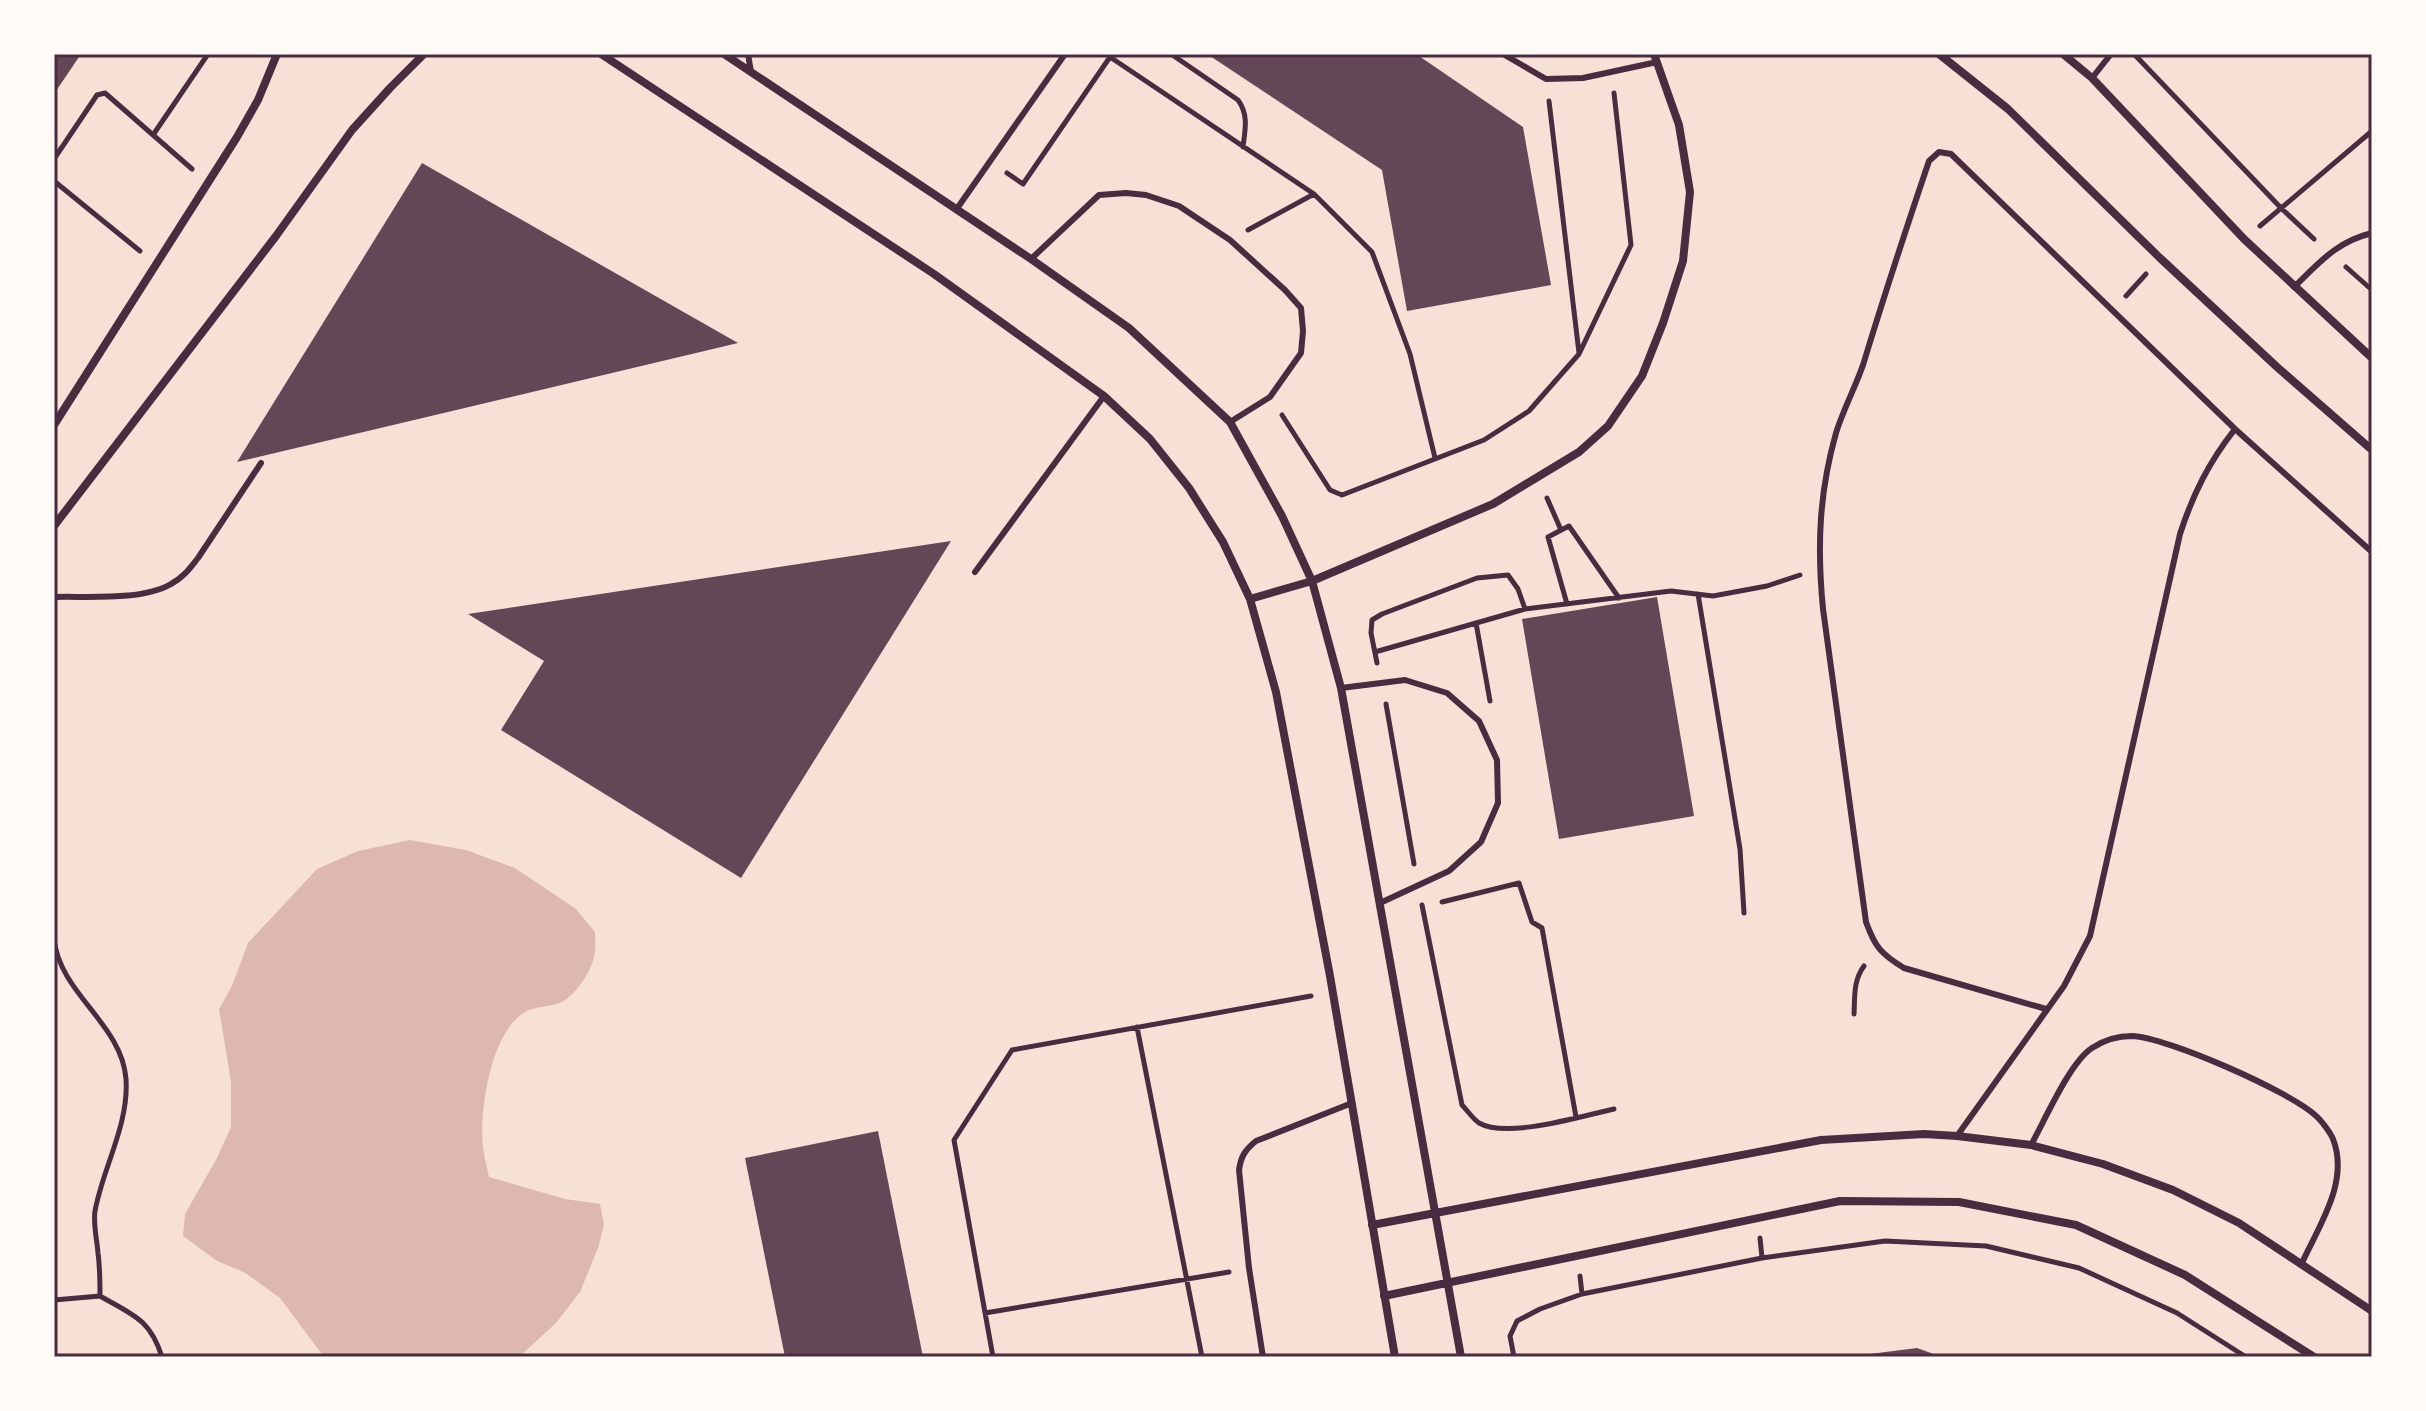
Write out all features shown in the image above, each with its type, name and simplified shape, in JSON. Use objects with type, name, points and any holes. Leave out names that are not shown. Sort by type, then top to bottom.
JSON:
[{"type":"street","points":[[54,425],[258,100],[277,54]]},
{"type":"street","points":[[54,526],[276,236],[352,130],[424,54]]},
{"type":"street","points":[[601,54],[934,274],[1104,396],[1150,439],[1189,488],[1223,542],[1250,599],[1276,692],[1333,992],[1395,1357]]},
{"type":"street","points":[[724,54],[1129,328],[1230,422],[1282,516],[1312,581],[1341,688],[1461,1357]]},
{"type":"street","points":[[1939,54],[2008,109],[2160,258],[2372,450]]},
{"type":"street","points":[[2063,54],[2092,78],[2244,239],[2372,358]]},
{"type":"street","points":[[1250,599],[1312,581],[1493,504],[1579,452],[1608,426],[1642,376],[1683,261],[1690,192],[1679,125],[1656,58]]},
{"type":"street","points":[[1372,1225],[1821,1140],[1924,1134],[1957,1136],[2031,1145],[2103,1164],[2173,1190],[2239,1223],[2372,1311]]},
{"type":"street","points":[[1384,1296],[1840,1201],[1959,1202],[2076,1225],[2185,1275],[2314,1357]]},
{"type":"lane","points":[[748,54],[751,72]]},
{"type":"lane","points":[[956,210],[1065,54]]},
{"type":"lane","points":[[1503,54],[1546,79],[1612,73],[1656,58]]},
{"type":"lane","points":[[2092,78],[2111,54]]},
{"type":"lane","points":[[2046,1009],[1904,968],[1886,957],[1873,941],[1866,922],[1823,609],[1819,529],[1823,490],[1837,431],[1859,376],[1933,155],[1939,152],[1951,154],[2235,429],[2372,552]]},
{"type":"lane","points":[[1031,259],[1099,195],[1146,195],[1179,206],[1230,240],[1301,308],[1303,331],[1301,353],[1270,397],[1230,422]]},
{"type":"lane","points":[[2294,287],[2329,253],[2351,238],[2372,233]]},
{"type":"lane","points":[[975,572],[1104,396]]},
{"type":"lane","points":[[1957,1136],[2064,986],[2090,936],[2185,519],[2201,477],[2235,429]]},
{"type":"lane","points":[[54,597],[134,594],[171,584],[186,573],[198,558],[261,463]]},
{"type":"lane","points":[[1341,688],[1405,680],[1447,693],[1479,721],[1497,760],[1498,803],[1481,842],[1449,871],[1380,903]]},
{"type":"lane","points":[[2031,1145],[2074,1066],[2089,1049],[2110,1039],[2132,1036],[2155,1040],[2226,1066],[2294,1100],[2316,1115],[2332,1138],[2338,1165],[2335,1192],[2301,1265]]},
{"type":"lane","points":[[1263,1357],[1249,1268],[1240,1159],[1256,1141],[1352,1103]]},
{"type":"path","points":[[153,135],[208,54]]},
{"type":"path","points":[[1171,54],[1238,100],[1245,109],[1243,147]]},
{"type":"path","points":[[2134,54],[2282,209],[2372,131]]},
{"type":"path","points":[[990,162],[1023,184],[1112,56],[1314,194],[1372,252],[1410,354],[1435,458]]},
{"type":"path","points":[[1270,397],[1330,490],[1342,495],[1484,440],[1529,411],[1579,354],[1631,245],[1612,73]]},
{"type":"path","points":[[1546,79],[1579,354]]},
{"type":"path","points":[[54,159],[97,95],[105,93],[208,182]]},
{"type":"path","points":[[54,181],[156,264]]},
{"type":"path","points":[[1230,240],[1314,194]]},
{"type":"path","points":[[2113,311],[2160,258]]},
{"type":"path","points":[[1538,477],[1561,530]]},
{"type":"path","points":[[1567,604],[1548,537],[1569,526],[1619,598]]},
{"type":"path","points":[[1698,594],[1740,849],[1744,913]]},
{"type":"path","points":[[1375,652],[1525,609]]},
{"type":"path","points":[[1476,623],[1494,722],[1482,727]]},
{"type":"path","points":[[1422,907],[1519,883],[1532,922],[1542,928],[1576,1117]]},
{"type":"path","points":[[54,939],[69,981],[117,1046],[126,1079],[122,1123],[94,1214],[100,1296]]},
{"type":"path","points":[[1854,1014],[1857,975],[1878,948]]},
{"type":"path","points":[[993,1357],[954,1140],[1012,1050],[1333,992]]},
{"type":"path","points":[[1137,1027],[1202,1357]]},
{"type":"path","points":[[1514,1357],[1510,1336],[1517,1321],[1582,1294],[1762,1258],[1885,1241],[1986,1246],[2079,1268],[2177,1313],[2246,1357]]},
{"type":"path","points":[[985,1313],[1249,1268]]},
{"type":"path","points":[[54,1300],[100,1296],[142,1321],[156,1336],[162,1357]]},
{"type":"shaded area","points":[[410,840],[466,850],[515,868],[576,909],[595,932],[590,969],[572,994],[562,1002],[527,1011],[504,1035],[496,1052],[486,1093],[482,1132],[489,1177],[565,1199],[600,1204],[604,1225],[580,1292],[556,1323],[519,1357],[324,1357],[280,1298],[244,1272],[217,1261],[183,1236],[185,1214],[231,1127],[231,1082],[219,1009],[232,986],[248,943],[317,869],[358,851]]},
{"type":"building","points":[[54,54],[81,54],[54,94]]},
{"type":"building","points":[[1207,54],[1416,54],[1523,127],[1551,285],[1407,311],[1382,170]]},
{"type":"building","points":[[422,163],[738,343],[237,462]]},
{"type":"building","points":[[951,541],[741,878],[501,730],[544,661],[468,614]]},
{"type":"building","points":[[1657,597],[1694,816],[1559,839],[1522,619]]},
{"type":"building","points":[[878,1131],[923,1357],[785,1357],[745,1158]]},
{"type":"building","points":[[1917,1348],[1942,1357],[1862,1357],[1862,1355]]}]
